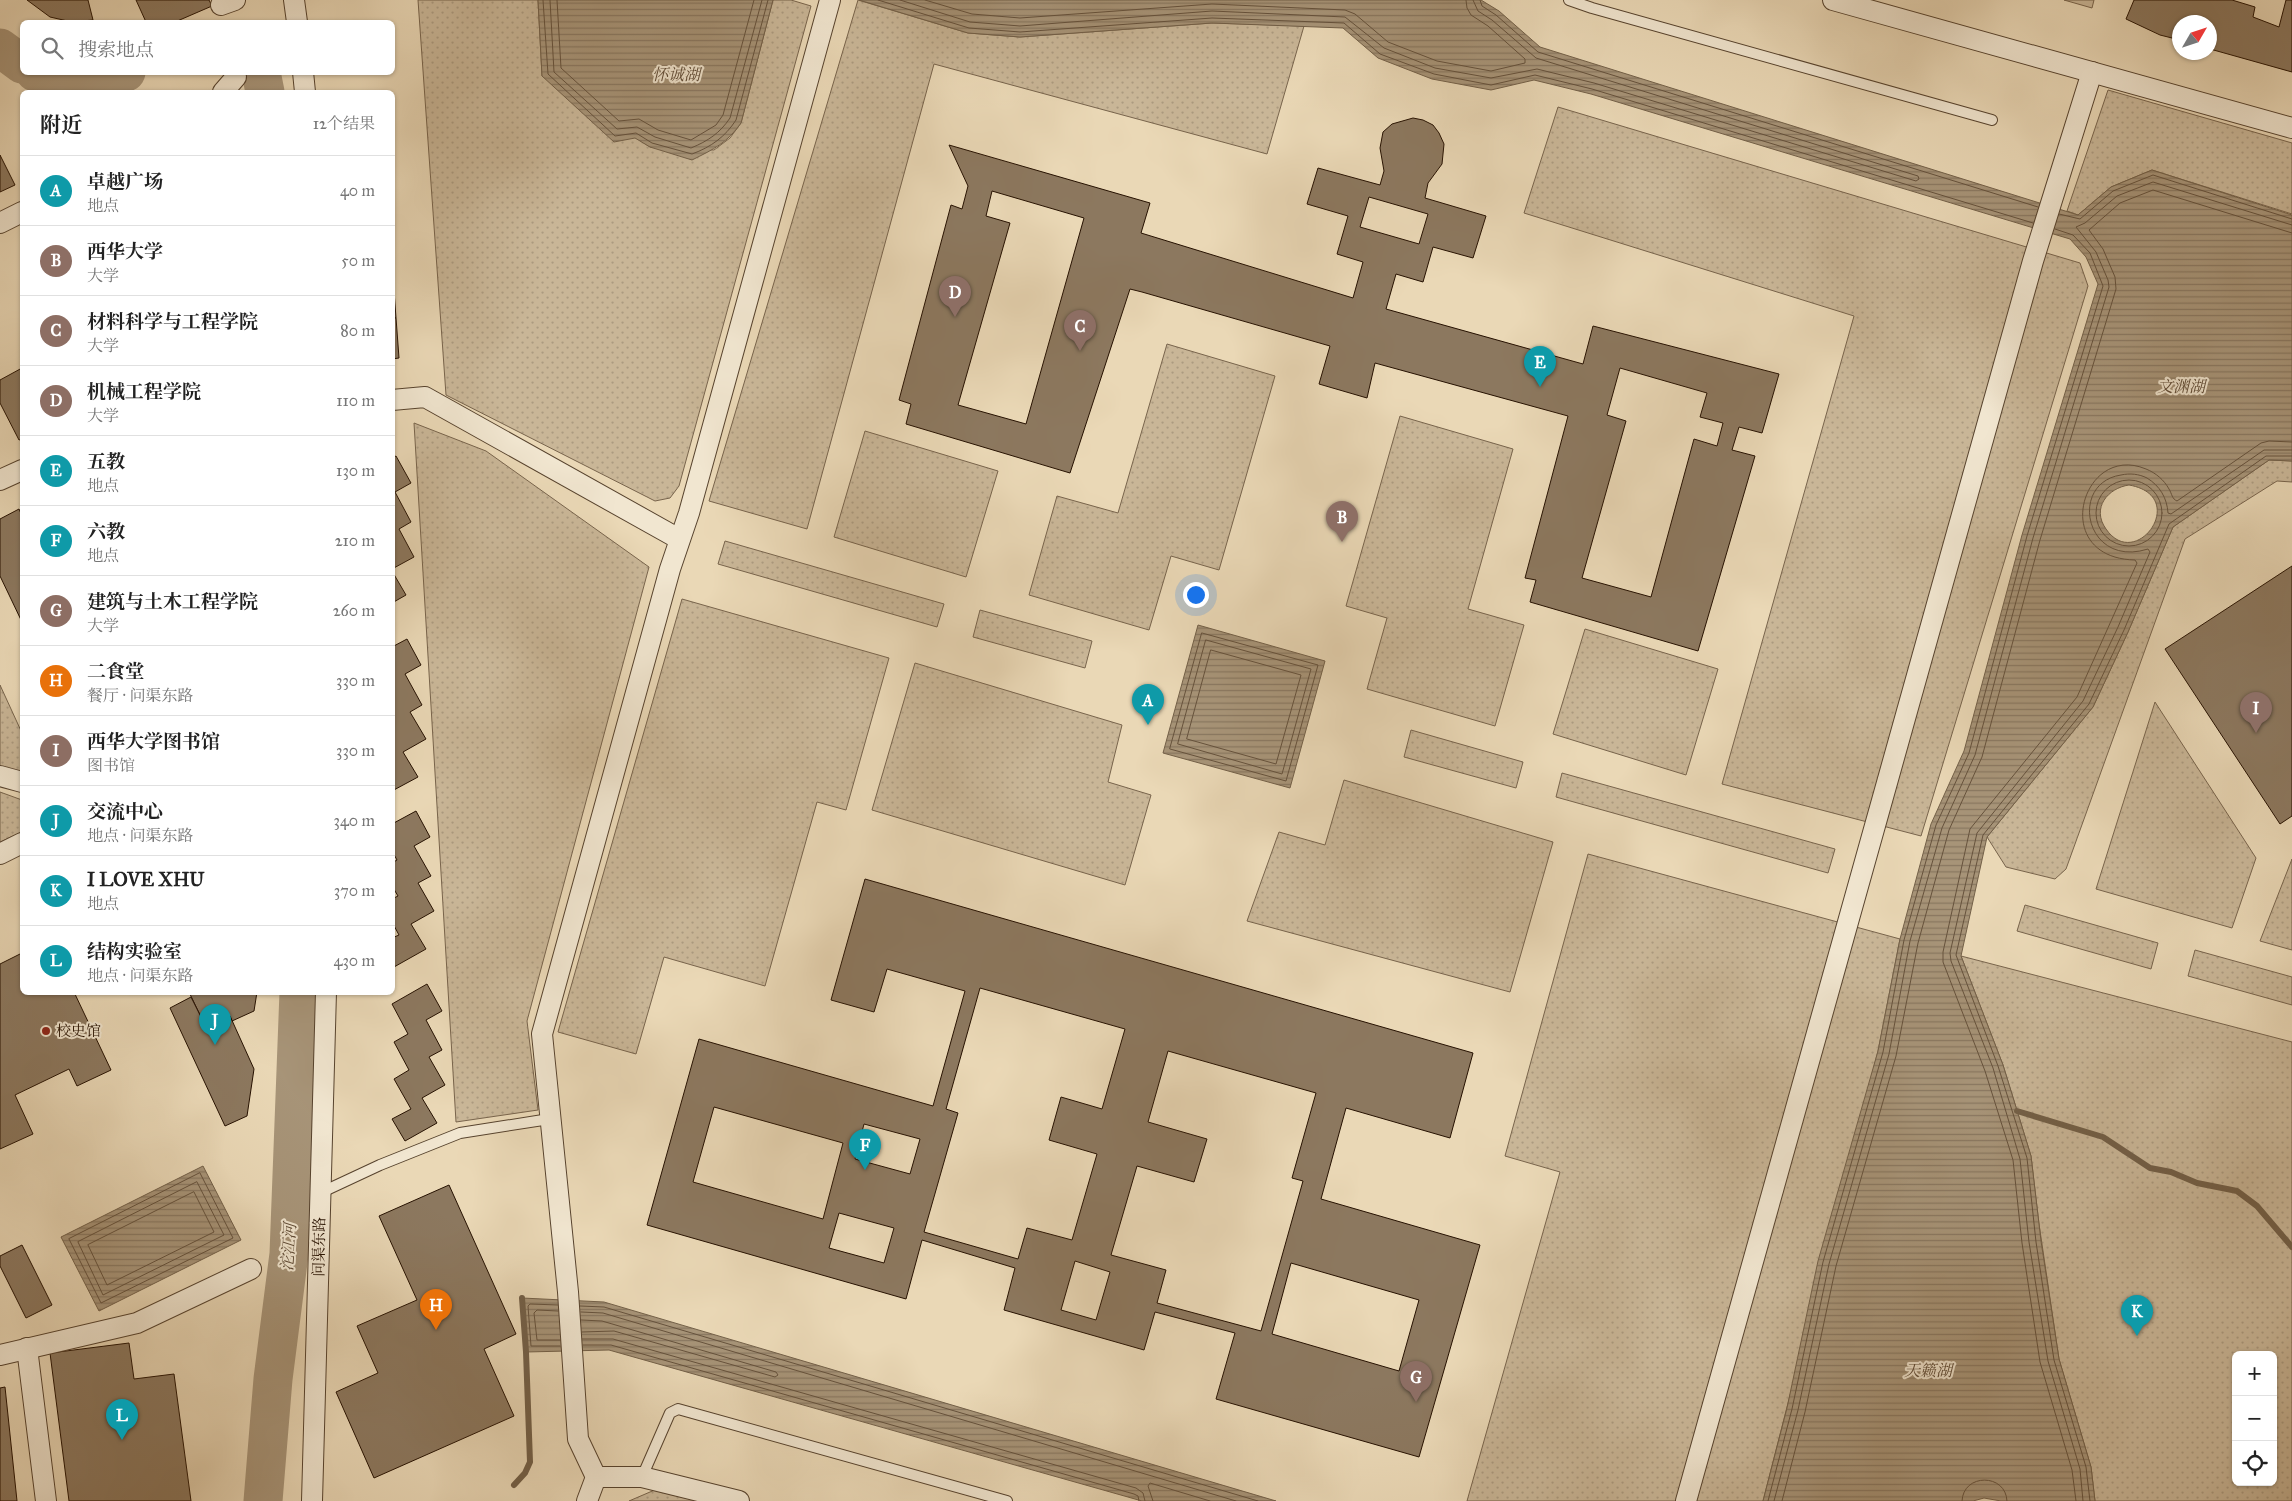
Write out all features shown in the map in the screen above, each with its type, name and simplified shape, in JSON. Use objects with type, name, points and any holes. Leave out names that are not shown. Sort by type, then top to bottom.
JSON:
[{"type":"street","points":[[294,0],[297,20]]},
{"type":"street","points":[[587,1501],[596,1477],[578,1439],[568,1292],[542,1034],[679,540],[692,503],[830,0]]},
{"type":"street","points":[[1833,0],[2292,128]]},
{"type":"street","points":[[1686,1501],[2033,261],[2060,169],[2092,72]]},
{"type":"street","points":[[303,75],[305,90]]},
{"type":"street","points":[[225,90],[236,77]]},
{"type":"street","points":[[0,223],[20,213]]},
{"type":"street","points":[[395,400],[425,397],[679,540]]},
{"type":"street","points":[[1,475],[20,470]]},
{"type":"street","points":[[0,776],[20,781]]},
{"type":"street","points":[[0,854],[20,844]]},
{"type":"street","name":"问渠东路","points":[[312,1501],[326,995]]},
{"type":"street","points":[[0,1355],[137,1323],[251,1269]]},
{"type":"street","points":[[27,1348],[46,1501]]},
{"type":"street","points":[[596,1477],[642,1477],[739,1501]]},
{"type":"lane","points":[[1569,0],[1992,120]]},
{"type":"lane","points":[[320,1193],[380,1165],[460,1133],[543,1120]]},
{"type":"lane","points":[[642,1477],[670,1413],[678,1409],[1006,1501]]},
{"type":"shaded area","points":[[418,0],[538,0],[542,76],[650,147],[714,150],[730,138],[741,123],[773,0],[791,0],[811,6],[679,486],[670,498],[655,501],[446,395]]},
{"type":"shaded area","points":[[858,0],[968,33],[1020,37],[1212,23],[1304,26],[1267,154],[934,64],[807,529],[709,501]]},
{"type":"shaded area","points":[[2064,0],[2094,0],[2092,8]]},
{"type":"shaded area","points":[[2108,90],[2292,143],[2292,214],[2152,170],[2111,187],[2078,215],[2067,211]]},
{"type":"shaded area","points":[[1558,107],[2080,263],[2088,286],[1921,836],[1722,784],[1854,316],[1524,213]]},
{"type":"shaded area","points":[[1167,344],[1275,376],[1219,570],[1171,556],[1149,630],[1029,595],[1057,496],[1118,513]]},
{"type":"shaded area","points":[[1400,416],[1513,449],[1468,609],[1524,625],[1495,726],[1367,689],[1387,618],[1346,606]]},
{"type":"shaded area","points":[[414,423],[486,451],[649,567],[527,1021],[538,1110],[456,1122]]},
{"type":"shaded area","points":[[865,431],[998,471],[966,577],[834,537]]},
{"type":"shaded area","points":[[2269,460],[2292,461],[2292,482],[2277,481],[2185,539],[2066,869],[2055,879],[2006,867],[1987,837],[2093,707],[2128,632],[2173,527]]},
{"type":"shaded area","points":[[725,541],[944,604],[937,627],[718,564]]},
{"type":"shaded area","points":[[682,599],[889,658],[846,810],[817,802],[765,986],[664,957],[636,1054],[558,1032]]},
{"type":"shaded area","points":[[980,610],[1092,641],[1085,668],[973,637]]},
{"type":"shaded area","points":[[1585,629],[1718,669],[1686,775],[1553,734]]},
{"type":"shaded area","points":[[915,663],[1122,725],[1108,782],[1151,795],[1125,885],[872,810]]},
{"type":"shaded area","points":[[0,685],[20,729],[20,774],[0,768]]},
{"type":"shaded area","points":[[2155,702],[2256,858],[2232,928],[2096,889]]},
{"type":"shaded area","points":[[1411,730],[1523,762],[1516,788],[1404,757]]},
{"type":"shaded area","points":[[1562,773],[1835,849],[1828,873],[1556,797]]},
{"type":"shaded area","points":[[1344,780],[1553,842],[1510,992],[1247,921],[1279,832],[1325,845]]},
{"type":"shaded area","points":[[0,792],[20,799],[20,833],[0,842]]},
{"type":"shaded area","points":[[1588,854],[1900,939],[1878,1051],[1763,1501],[1467,1501],[1560,1172],[1505,1156]]},
{"type":"shaded area","points":[[2292,859],[2292,950],[2260,941]]},
{"type":"shaded area","points":[[2025,905],[2158,943],[2151,969],[2017,931]]},
{"type":"shaded area","points":[[2195,950],[2292,977],[2292,1005],[2188,976]]},
{"type":"shaded area","points":[[1961,956],[2292,1042],[2292,1501],[2095,1501],[2091,1467],[2059,1359],[2031,1156],[2003,1065]]},
{"type":"shaded area","points":[[657,1489],[702,1501],[629,1501]]},
{"type":"water","name":"怀诚湖","points":[[538,0],[773,0],[741,123],[731,136],[720,145],[692,160],[650,147],[635,138],[614,142],[542,76]]},
{"type":"water","points":[[859,0],[1481,0],[1499,11],[1540,47],[2078,215],[2111,187],[2152,170],[2292,215],[2292,461],[2269,460],[2173,527],[2128,632],[2093,707],[1987,837],[1961,956],[2003,1065],[2031,1156],[2041,1241],[2059,1359],[2091,1467],[2095,1501],[2001,1501],[1984,1498],[1973,1501],[1763,1501],[1787,1408],[1818,1261],[1878,1051],[1900,939],[1931,824],[1964,751],[2022,535],[2098,284],[2086,257],[2070,239],[1591,94],[1534,80],[1491,90],[1432,79],[1378,58],[1343,28],[1212,23],[1020,37],[968,33]],"holes":[[[2129,485],[2147,492],[2156,503],[2157,515],[2152,528],[2143,537],[2131,542],[2118,540],[2106,529],[2102,521],[2100,514],[2104,500],[2114,490]]]},
{"type":"water","points":[[1198,625],[1325,661],[1290,788],[1163,753]]},
{"type":"water","points":[[203,1166],[241,1240],[99,1311],[61,1237]]},
{"type":"water","points":[[522,1298],[604,1302],[1276,1501],[1142,1501],[609,1350],[526,1352]]},
{"type":"building","points":[[27,0],[88,0],[93,20],[63,20],[50,17]]},
{"type":"building","points":[[136,0],[209,0],[212,6],[180,20],[145,20]]},
{"type":"building","points":[[2134,0],[2232,0],[2255,7],[2253,17],[2279,27],[2286,0],[2292,0],[2292,72],[2217,51],[2217,15],[2172,15],[2172,38],[2160,35],[2126,19]]},
{"type":"building","points":[[1413,118],[1423,120],[1433,125],[1444,144],[1442,164],[1428,183],[1425,198],[1486,216],[1473,258],[1433,247],[1423,282],[1396,274],[1386,309],[1583,364],[1593,326],[1779,374],[1762,433],[1739,427],[1732,450],[1755,456],[1698,651],[1530,602],[1536,580],[1525,578],[1568,416],[1375,363],[1367,398],[1319,384],[1330,346],[1142,292],[1130,289],[1070,473],[906,424],[911,404],[899,400],[951,205],[962,209],[968,186],[949,145],[1150,203],[1141,233],[1353,298],[1363,262],[1337,254],[1348,216],[1307,204],[1318,168],[1380,185],[1384,171],[1380,148],[1383,132],[1392,124]],"holes":[[[992,191],[1084,218],[1026,424],[958,405],[1010,223],[986,216]],[[1369,197],[1428,214],[1419,244],[1360,227]],[[1620,368],[1707,393],[1700,417],[1723,423],[1717,446],[1694,439],[1651,597],[1582,578],[1626,421],[1607,415]]]},
{"type":"building","points":[[0,155],[15,185],[0,192]]},
{"type":"building","points":[[395,318],[396,318],[399,358],[395,359]]},
{"type":"building","points":[[20,369],[19,440],[0,403],[0,380]]},
{"type":"building","points":[[395,456],[411,483],[395,492]]},
{"type":"building","points":[[395,492],[411,522],[399,529],[414,557],[395,567]]},
{"type":"building","points":[[19,509],[20,618],[0,576],[0,519]]},
{"type":"building","points":[[2292,566],[2292,816],[2280,824],[2165,649]]},
{"type":"building","points":[[395,576],[406,595],[395,601]]},
{"type":"building","points":[[407,639],[421,665],[405,674],[422,705],[410,712],[426,739],[403,752],[418,777],[395,789],[395,645]]},
{"type":"building","points":[[416,811],[430,837],[414,846],[431,876],[418,883],[434,911],[411,924],[426,949],[395,966],[395,937],[399,935],[395,928],[395,898],[398,896],[395,891],[395,861],[397,860],[395,856],[395,822]]},
{"type":"building","points":[[865,879],[1473,1053],[1450,1138],[1346,1108],[1321,1199],[1480,1245],[1419,1457],[1216,1399],[1235,1333],[1155,1312],[1144,1350],[1004,1310],[1015,1268],[922,1240],[906,1299],[647,1225],[699,1039],[933,1106],[965,991],[887,969],[874,1012],[831,1000]],"holes":[[[980,988],[1125,1029],[1102,1109],[1061,1097],[1049,1140],[1097,1154],[1072,1240],[1027,1228],[1018,1259],[924,1232],[958,1113],[946,1109]],[[1168,1051],[1316,1093],[1292,1178],[1303,1181],[1261,1331],[1157,1303],[1166,1270],[1111,1255],[1137,1166],[1194,1182],[1207,1139],[1148,1122]],[[714,1107],[843,1143],[823,1219],[693,1182]],[[864,1124],[920,1139],[910,1174],[855,1159]],[[839,1213],[894,1228],[884,1263],[829,1248]],[[1075,1261],[1110,1272],[1096,1320],[1061,1310]],[[1291,1263],[1419,1300],[1399,1371],[1272,1334]]]},
{"type":"building","name":"校史馆","points":[[20,954],[20,995],[75,995],[111,1070],[77,1086],[69,1069],[15,1095],[33,1134],[0,1149],[0,964]]},
{"type":"building","points":[[427,984],[442,1011],[426,1020],[442,1050],[429,1057],[445,1085],[422,1098],[437,1123],[405,1141],[392,1119],[411,1109],[394,1079],[409,1070],[394,1042],[408,1034],[392,1004]]},
{"type":"building","points":[[190,995],[257,995],[254,1011],[232,1021],[230,1016],[217,1010],[201,1017]]},
{"type":"building","points":[[191,997],[201,1017],[217,1010],[230,1016],[254,1069],[247,1116],[225,1126],[170,1008]]},
{"type":"building","points":[[449,1185],[516,1334],[484,1349],[514,1416],[374,1478],[336,1392],[378,1373],[357,1326],[417,1300],[379,1216]]},
{"type":"building","points":[[22,1245],[52,1305],[26,1318],[0,1266],[0,1256]]},
{"type":"building","points":[[129,1343],[134,1379],[174,1374],[191,1501],[69,1501],[50,1353]]},
{"type":"building","points":[[5,1387],[17,1501],[0,1501],[0,1388]]},
{"type":"waterway","name":"沱江河","points":[[0,48],[20,63]]},
{"type":"waterway","name":"沱江河","points":[[43,75],[68,84],[112,75]]},
{"type":"waterway","name":"沱江河","points":[[262,75],[265,90]]},
{"type":"waterway","name":"沱江河","points":[[263,1501],[273,1379],[289,1254],[299,995]]},
{"type":"waterway","points":[[2017,1111],[2103,1137],[2150,1168],[2171,1172],[2197,1183],[2237,1191],[2257,1206],[2292,1247]]},
{"type":"waterway","points":[[514,1485],[525,1473],[530,1462],[522,1298]]},
{"type":"place","name":"机械工程学院","points":[[955,317]]},
{"type":"place","name":"材料科学与工程学院","points":[[1080,351]]},
{"type":"place","name":"五教","points":[[1540,387]]},
{"type":"place","name":"西华大学","points":[[1342,542]]},
{"type":"place","name":"卓越广场","points":[[1148,725]]},
{"type":"place","name":"西华大学图书馆","points":[[2256,733]]},
{"type":"place","name":"校史馆","points":[[46,1031]]},
{"type":"place","name":"交流中心","points":[[215,1045]]},
{"type":"place","name":"六教","points":[[865,1170]]},
{"type":"place","name":"二食堂","points":[[436,1330]]},
{"type":"place","name":"I LOVE XHU","points":[[2137,1336]]},
{"type":"place","name":"建筑与土木工程学院","points":[[1416,1402]]},
{"type":"place","name":"结构实验室","points":[[122,1440]]},
{"type":"water label","name":"文渊湖","points":[[2181,386]]},
{"type":"water label","name":"天籁湖","points":[[1928,1370]]}]
